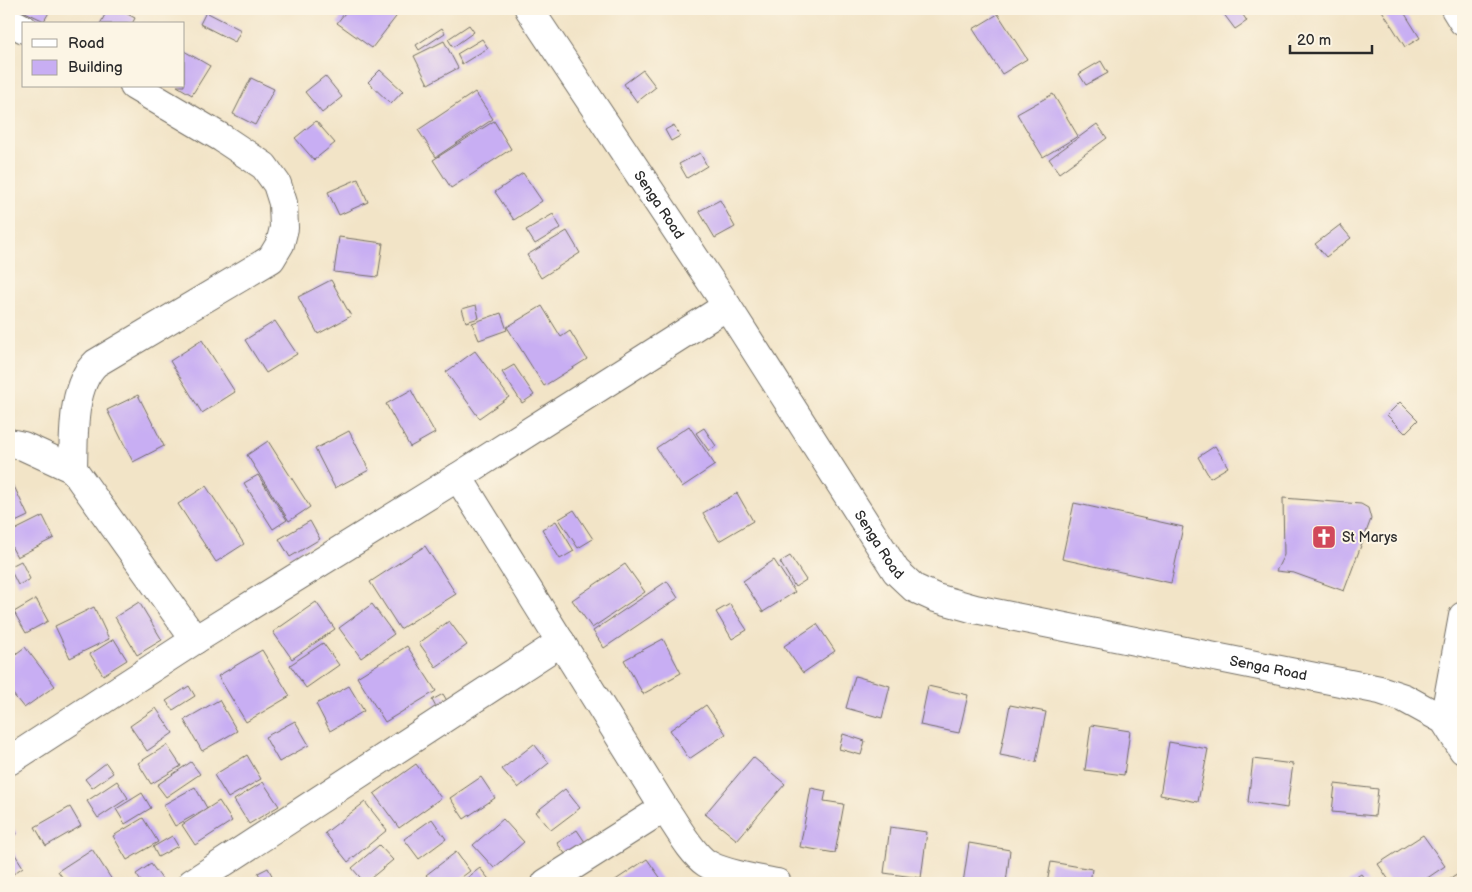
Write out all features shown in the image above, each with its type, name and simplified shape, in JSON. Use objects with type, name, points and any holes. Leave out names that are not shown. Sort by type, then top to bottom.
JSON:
[{"type":"street","name":"Senga Road","points":[[529,9],[727,306],[896,571],[914,588],[936,598],[975,609],[1380,690],[1404,698],[1444,720],[1463,750]]},
{"type":"street","points":[[1455,9],[1463,22]]},
{"type":"street","points":[[9,21],[22,28]]},
{"type":"street","points":[[72,469],[78,405],[82,384],[89,370],[96,363],[271,259],[280,244],[284,228],[283,204],[277,184],[264,166],[222,138],[137,88]]},
{"type":"street","points":[[9,761],[195,640],[458,477],[727,306]]},
{"type":"street","points":[[9,443],[24,446],[72,469],[195,640]]},
{"type":"street","points":[[458,477],[664,808],[696,854],[707,863],[724,870],[777,883]]},
{"type":"street","points":[[1444,720],[1463,616]]},
{"type":"street","points":[[192,883],[561,642]]},
{"type":"street","points":[[546,883],[664,808]]},
{"type":"building","points":[[19,9],[51,9],[44,21]]},
{"type":"building","points":[[108,9],[118,9],[135,18],[133,22],[101,22]]},
{"type":"building","points":[[348,9],[402,9],[372,48],[337,23]]},
{"type":"building","points":[[1220,9],[1239,9],[1247,21],[1235,29]]},
{"type":"building","points":[[1381,9],[1402,9],[1420,38],[1405,47]]},
{"type":"building","points":[[206,12],[241,30],[235,42],[200,24]]},
{"type":"building","points":[[998,14],[1027,59],[1002,74],[973,29]]},
{"type":"building","points":[[469,25],[474,32],[453,47],[448,39]]},
{"type":"building","points":[[442,28],[445,33],[419,50],[416,45]]},
{"type":"building","points":[[482,39],[488,48],[462,64],[457,54]]},
{"type":"building","points":[[444,41],[458,68],[428,84],[414,56]]},
{"type":"building","points":[[185,52],[210,66],[192,95],[180,88],[185,88]]},
{"type":"building","points":[[1101,61],[1108,73],[1086,85],[1079,74]]},
{"type":"building","points":[[380,70],[403,91],[391,104],[368,82]]},
{"type":"building","points":[[643,70],[656,87],[637,102],[624,84]]},
{"type":"building","points":[[325,76],[342,97],[322,113],[305,92]]},
{"type":"building","points":[[251,78],[274,89],[255,125],[233,114]]},
{"type":"building","points":[[475,92],[493,119],[436,157],[418,130]]},
{"type":"building","points":[[1053,94],[1078,136],[1043,157],[1017,114]]},
{"type":"building","points":[[316,121],[335,143],[314,160],[295,138]]},
{"type":"building","points":[[494,121],[511,149],[451,188],[433,160]]},
{"type":"building","points":[[1097,124],[1107,138],[1059,173],[1049,159]]},
{"type":"building","points":[[674,125],[680,136],[671,141],[665,130]]},
{"type":"building","points":[[700,153],[707,166],[687,178],[679,164]]},
{"type":"building","points":[[523,173],[542,201],[514,220],[495,192]]},
{"type":"building","points":[[358,179],[368,202],[339,215],[328,192]]},
{"type":"building","points":[[720,200],[735,227],[715,238],[699,211]]},
{"type":"building","points":[[553,214],[561,228],[535,244],[526,230]]},
{"type":"building","points":[[1340,225],[1351,238],[1326,257],[1315,244]]},
{"type":"building","points":[[567,231],[580,253],[541,278],[527,255]]},
{"type":"building","points":[[339,237],[383,243],[378,277],[334,272]]},
{"type":"building","points":[[331,280],[351,316],[318,334],[298,297]]},
{"type":"building","points":[[476,305],[479,318],[466,322],[462,309]]},
{"type":"building","points":[[542,306],[561,337],[570,331],[587,359],[544,386],[507,327]]},
{"type":"building","points":[[501,313],[507,330],[479,340],[472,323]]},
{"type":"building","points":[[275,321],[297,354],[266,373],[245,340]]},
{"type":"building","points":[[202,340],[235,392],[202,413],[170,361]]},
{"type":"building","points":[[475,351],[509,397],[479,418],[446,372]]},
{"type":"building","points":[[514,365],[534,395],[522,403],[502,372]]},
{"type":"building","points":[[411,390],[435,433],[410,447],[386,404]]},
{"type":"building","points":[[138,395],[164,446],[133,462],[107,410]]},
{"type":"building","points":[[1400,402],[1418,420],[1405,433],[1387,415]]},
{"type":"building","points":[[689,426],[715,465],[682,487],[656,448]]},
{"type":"building","points":[[704,428],[716,446],[709,451],[696,433]]},
{"type":"building","points":[[349,431],[369,470],[335,488],[315,449]]},
{"type":"building","points":[[268,441],[310,507],[289,521],[247,455]]},
{"type":"building","points":[[1215,446],[1228,467],[1210,478],[1198,457]]},
{"type":"building","points":[[258,475],[287,520],[273,529],[244,483]]},
{"type":"building","points":[[14,486],[28,516],[9,525],[9,489]]},
{"type":"building","points":[[206,486],[244,544],[216,562],[178,504]]},
{"type":"building","points":[[737,493],[753,521],[719,541],[703,513]]},
{"type":"building","name":"St Marys","points":[[1283,498],[1361,504],[1368,508],[1371,519],[1344,591],[1294,573],[1276,571],[1284,555]]},
{"type":"building","points":[[1074,503],[1183,527],[1171,583],[1062,559]]},
{"type":"building","points":[[574,510],[593,539],[578,548],[559,519]]},
{"type":"building","points":[[43,516],[54,538],[17,557],[9,542],[9,533]]},
{"type":"building","points":[[310,521],[320,539],[290,557],[279,539]]},
{"type":"building","points":[[556,521],[574,551],[560,559],[542,529]]},
{"type":"building","points":[[425,546],[456,594],[400,629],[370,582]]},
{"type":"building","points":[[790,556],[806,580],[795,587],[780,562]]},
{"type":"building","points":[[774,560],[795,592],[763,612],[743,581]]},
{"type":"building","points":[[21,561],[30,579],[18,585],[9,567]]},
{"type":"building","points":[[625,564],[645,592],[592,628],[572,600]]},
{"type":"building","points":[[667,581],[678,598],[604,648],[593,631]]},
{"type":"building","points":[[36,599],[48,621],[26,633],[14,612]]},
{"type":"building","points":[[139,602],[162,640],[137,655],[115,617]]},
{"type":"building","points":[[316,602],[335,629],[292,659],[273,632]]},
{"type":"building","points":[[372,604],[394,634],[361,658],[339,628]]},
{"type":"building","points":[[730,604],[747,630],[732,639],[716,612]]},
{"type":"building","points":[[94,607],[109,639],[70,658],[55,626]]},
{"type":"building","points":[[449,621],[467,645],[436,667],[419,643]]},
{"type":"building","points":[[817,624],[835,651],[803,673],[784,646]]},
{"type":"building","points":[[114,639],[127,660],[103,675],[90,654]]},
{"type":"building","points":[[663,639],[681,673],[643,694],[624,660]]},
{"type":"building","points":[[323,643],[339,665],[306,688],[290,665]]},
{"type":"building","points":[[407,646],[436,691],[385,722],[357,677]]},
{"type":"building","points":[[25,647],[55,686],[24,708],[9,689],[9,659]]},
{"type":"building","points":[[262,650],[290,696],[246,722],[218,676]]},
{"type":"building","points":[[855,676],[890,686],[882,718],[846,708]]},
{"type":"building","points":[[189,686],[195,696],[173,710],[166,701]]},
{"type":"building","points":[[349,686],[364,711],[330,731],[316,704]]},
{"type":"building","points":[[928,686],[968,695],[959,733],[920,725]]},
{"type":"building","points":[[443,694],[449,704],[438,711],[432,700]]},
{"type":"building","points":[[219,700],[237,731],[202,751],[184,720]]},
{"type":"building","points":[[706,705],[726,734],[689,759],[670,730]]},
{"type":"building","points":[[1010,705],[1046,712],[1036,762],[1000,755]]},
{"type":"building","points":[[156,708],[173,733],[147,751],[130,726]]},
{"type":"building","points":[[295,721],[309,745],[279,762],[265,737]]},
{"type":"building","points":[[1091,725],[1130,731],[1124,775],[1085,770]]},
{"type":"building","points":[[843,734],[865,741],[861,755],[839,749]]},
{"type":"building","points":[[1169,742],[1208,749],[1198,802],[1160,795]]},
{"type":"building","points":[[534,744],[549,763],[518,788],[502,769]]},
{"type":"building","points":[[167,745],[181,766],[151,784],[138,763]]},
{"type":"building","points":[[247,755],[261,779],[228,798],[214,775]]},
{"type":"building","points":[[753,757],[785,784],[737,840],[705,814]]},
{"type":"building","points":[[1253,759],[1293,764],[1287,808],[1248,802]]},
{"type":"building","points":[[191,762],[200,774],[166,797],[157,785]]},
{"type":"building","points":[[106,763],[113,773],[92,788],[85,779]]},
{"type":"building","points":[[416,764],[441,798],[399,828],[374,794]]},
{"type":"building","points":[[481,777],[495,798],[464,819],[450,798]]},
{"type":"building","points":[[117,781],[128,798],[98,818],[87,801]]},
{"type":"building","points":[[263,782],[279,806],[249,824],[234,800]]},
{"type":"building","points":[[1335,784],[1378,789],[1375,816],[1332,812]]},
{"type":"building","points":[[195,787],[207,808],[175,826],[163,805]]},
{"type":"building","points":[[811,788],[826,791],[824,801],[844,804],[835,853],[800,847]]},
{"type":"building","points":[[565,789],[580,808],[551,830],[536,812]]},
{"type":"building","points":[[142,793],[151,808],[125,824],[116,809]]},
{"type":"building","points":[[219,801],[232,821],[195,845],[182,825]]},
{"type":"building","points":[[365,802],[387,830],[348,862],[325,833]]},
{"type":"building","points":[[70,807],[81,826],[46,846],[35,827]]},
{"type":"building","points":[[143,818],[158,842],[127,860],[113,836]]},
{"type":"building","points":[[432,819],[446,839],[419,859],[404,839]]},
{"type":"building","points":[[503,819],[524,842],[494,868],[473,845]]},
{"type":"building","points":[[9,821],[17,834],[9,839]]},
{"type":"building","points":[[890,827],[927,832],[921,878],[884,873]]},
{"type":"building","points":[[577,830],[585,842],[566,855],[557,843]]},
{"type":"building","points":[[1423,835],[1445,866],[1420,883],[1391,883],[1378,864]]},
{"type":"building","points":[[172,836],[178,846],[158,857],[153,847]]},
{"type":"building","points":[[969,843],[1010,850],[1006,883],[963,883]]},
{"type":"building","points":[[9,845],[23,867],[9,877]]},
{"type":"building","points":[[379,845],[393,860],[365,883],[352,868]]},
{"type":"building","points":[[92,849],[114,883],[66,883],[58,871]]},
{"type":"building","points":[[456,852],[470,871],[454,883],[432,883],[426,875]]},
{"type":"building","points":[[647,859],[664,883],[611,883]]},
{"type":"building","points":[[1051,862],[1092,869],[1090,883],[1047,883]]},
{"type":"building","points":[[151,864],[165,883],[142,883],[136,874]]},
{"type":"building","points":[[268,868],[276,883],[264,883],[258,873]]},
{"type":"building","points":[[480,868],[492,883],[464,883],[463,881]]},
{"type":"building","points":[[1463,871],[1463,883],[1444,883]]},
{"type":"building","points":[[1361,874],[1368,883],[1347,883]]},
{"type":"building","points":[[1137,879],[1157,882],[1157,883],[1136,883]]},
{"type":"place","name":"St Marys","points":[[1324,537]]}]
